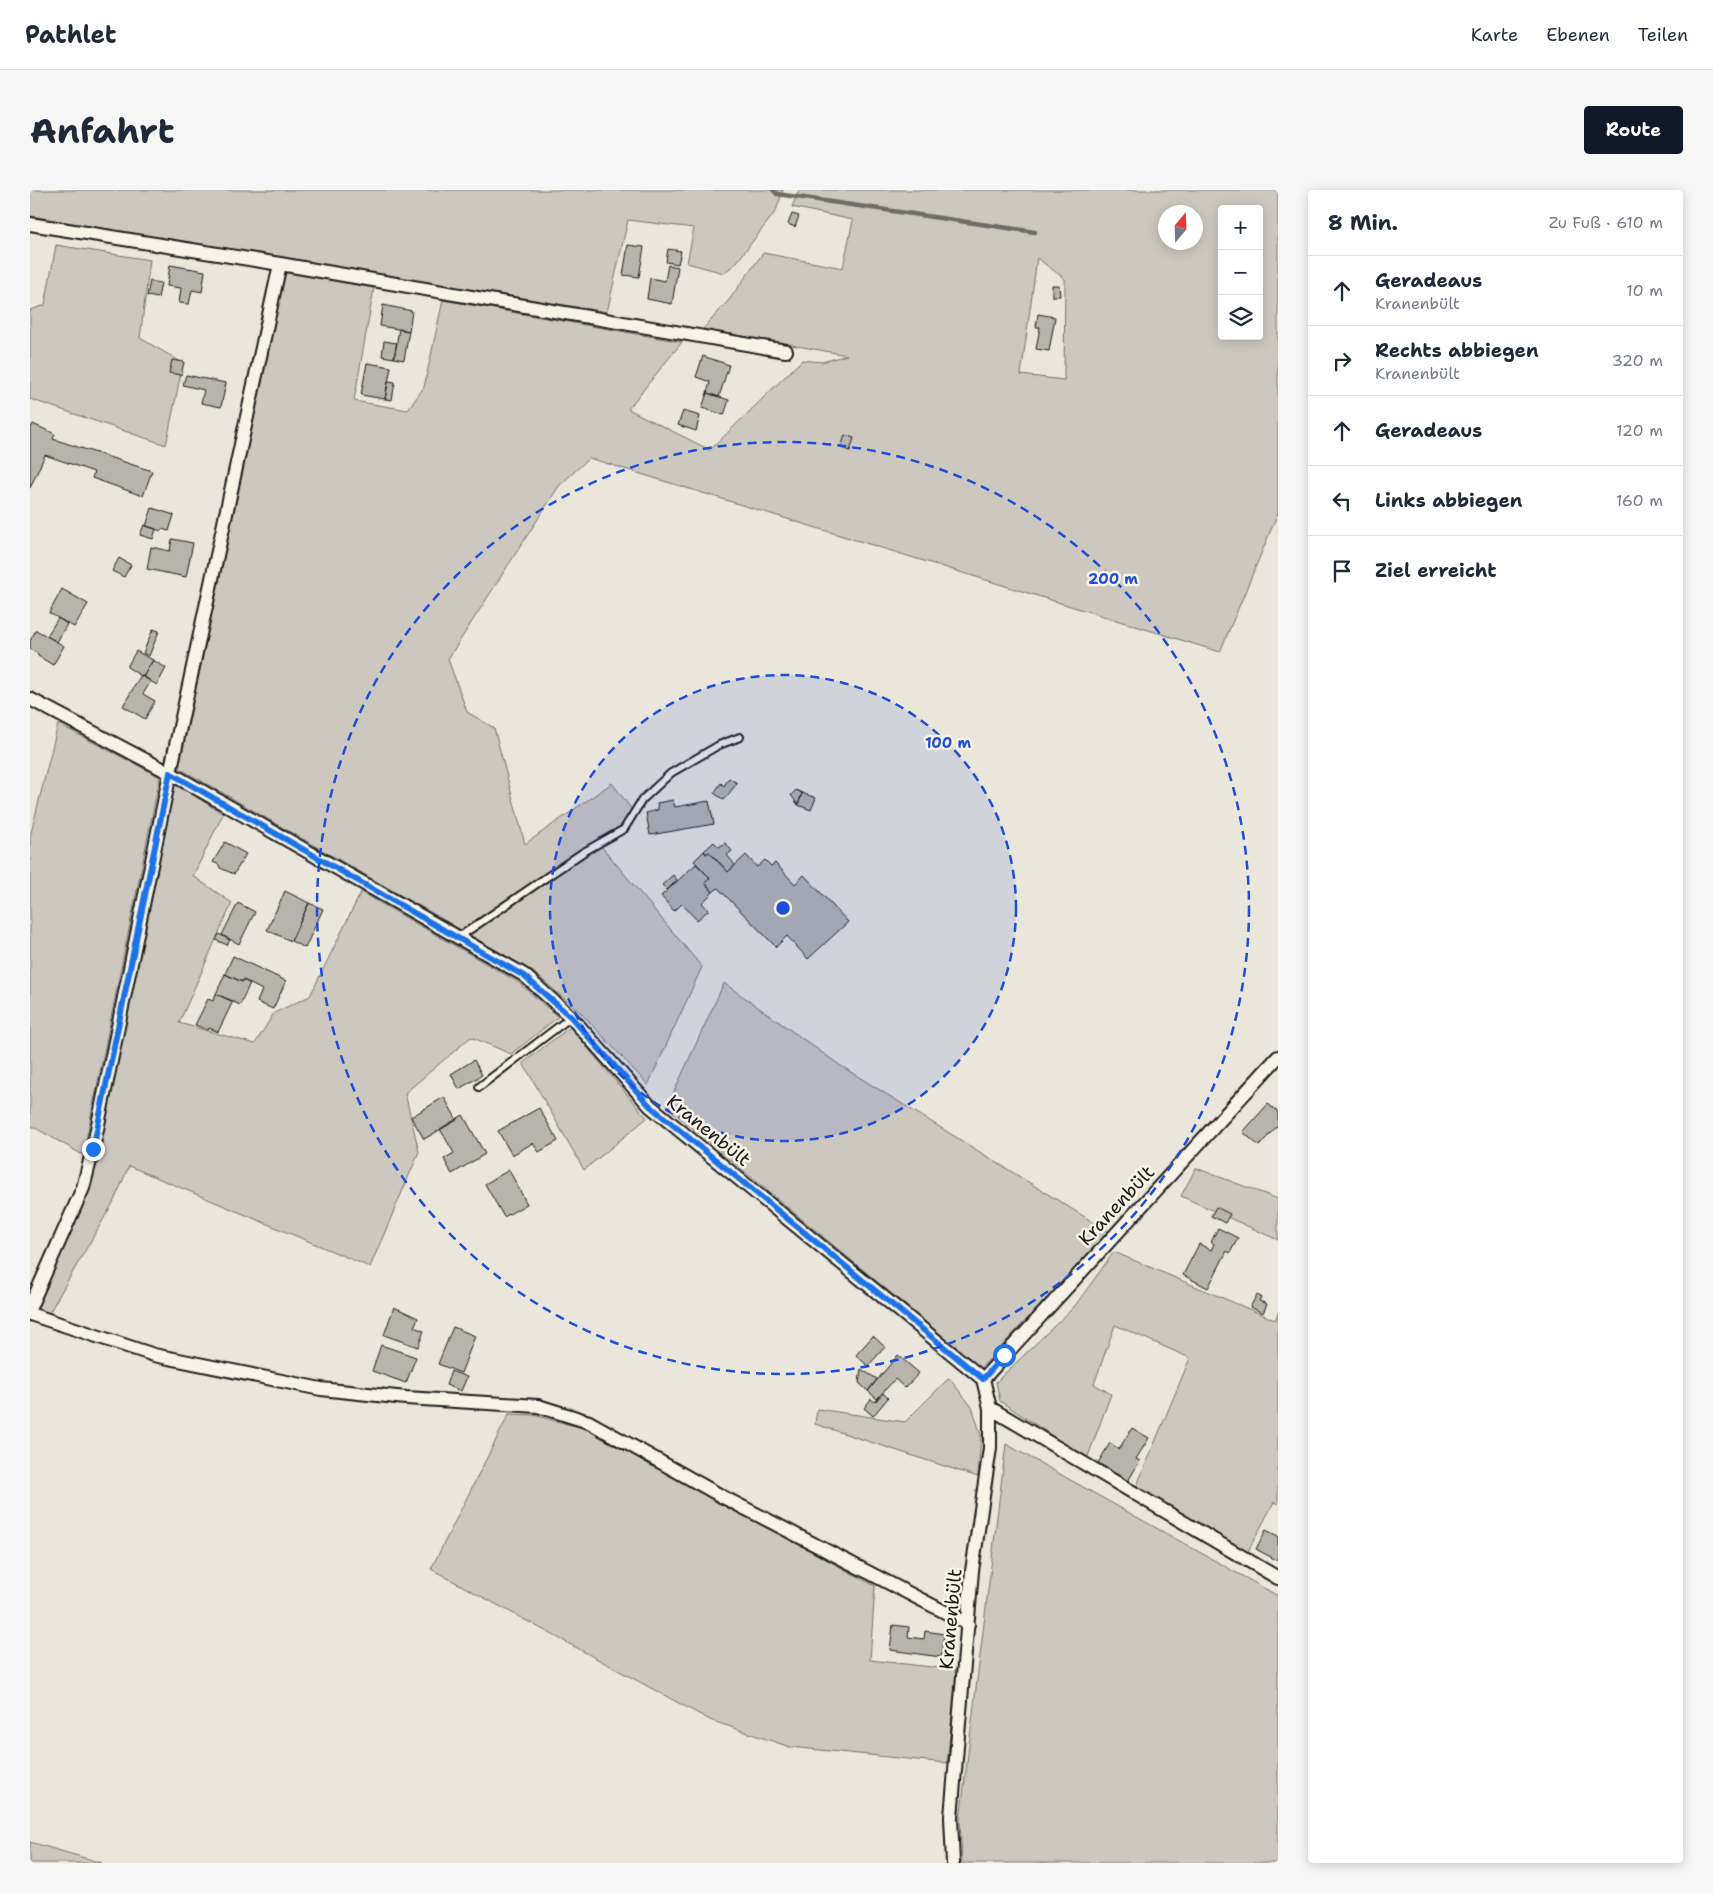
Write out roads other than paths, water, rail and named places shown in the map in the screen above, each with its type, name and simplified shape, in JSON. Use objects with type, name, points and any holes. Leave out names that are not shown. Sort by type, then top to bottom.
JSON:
[{"type":"street","points":[[30,224],[280,264],[786,351]]},
{"type":"street","points":[[30,1307],[83,1188],[93,1149],[170,773],[280,264]]},
{"type":"street","name":"Kranenbült","points":[[30,699],[170,773],[524,976],[571,1017],[650,1106],[983,1379],[990,1408],[990,1448],[972,1571],[951,1817],[953,1863]]},
{"type":"street","name":"Kranenbült","points":[[983,1379],[1278,1057]]},
{"type":"street","points":[[30,1314],[154,1355],[321,1389],[406,1398],[538,1406],[589,1422],[723,1497],[968,1624]]},
{"type":"street","points":[[990,1408],[1278,1578]]},
{"type":"lane","points":[[459,937],[582,852],[624,829],[642,800],[671,773],[718,744],[740,737]]},
{"type":"lane","points":[[479,1087],[571,1017]]},
{"type":"waterway","points":[[773,190],[777,194],[1035,232]]}]
